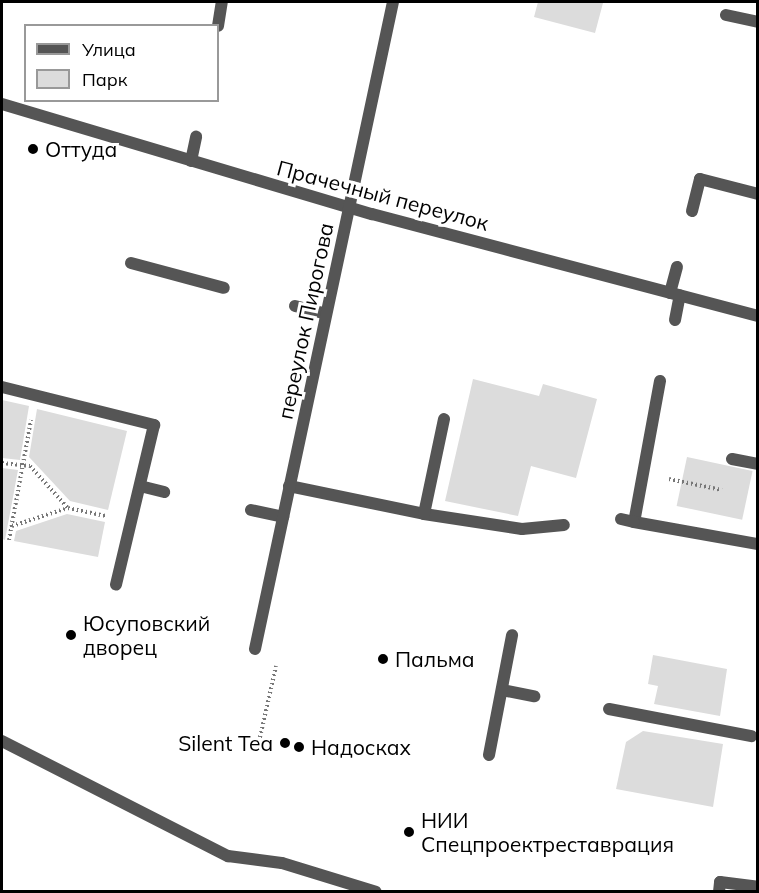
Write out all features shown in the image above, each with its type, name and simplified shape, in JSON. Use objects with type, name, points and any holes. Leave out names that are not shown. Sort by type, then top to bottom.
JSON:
[{"type":"street","points":[[218,24],[222,2]]},
{"type":"street","name":"переулок Пирогова","points":[[255,649],[393,2]]},
{"type":"street","points":[[726,15],[758,22]]},
{"type":"street","name":"Прачечный переулок","points":[[2,107],[350,208],[758,316]]},
{"type":"street","points":[[191,161],[196,137]]},
{"type":"street","points":[[692,211],[700,179],[758,194]]},
{"type":"street","points":[[131,263],[224,288]]},
{"type":"street","points":[[675,320],[677,267]]},
{"type":"street","points":[[295,306],[326,314]]},
{"type":"street","points":[[634,522],[660,381]]},
{"type":"street","points":[[2,387],[154,425],[116,585]]},
{"type":"street","points":[[424,514],[444,419]]},
{"type":"street","points":[[732,459],[758,464]]},
{"type":"street","points":[[140,486],[164,492]]},
{"type":"street","points":[[290,486],[424,514],[522,529],[564,525]]},
{"type":"street","points":[[251,510],[283,517]]},
{"type":"street","points":[[621,519],[758,544]]},
{"type":"street","points":[[489,754],[512,635]]},
{"type":"street","points":[[502,690],[534,696]]},
{"type":"street","points":[[609,710],[751,736]]},
{"type":"street","points":[[2,741],[228,856],[282,863],[376,891]]},
{"type":"street","points":[[719,891],[720,882],[758,887]]},
{"type":"path","points":[[9,540],[35,395]]},
{"type":"path","points":[[2,463],[30,466],[68,508]]},
{"type":"path","points":[[642,473],[722,490]]},
{"type":"path","points":[[12,526],[68,508],[132,521]]},
{"type":"path","points":[[258,746],[278,654]]},
{"type":"green space","points":[[538,2],[603,3],[595,33],[534,17]]},
{"type":"green space","points":[[473,379],[539,396],[543,384],[597,399],[576,478],[531,466],[518,516],[445,501]]},
{"type":"green space","points":[[2,400],[29,406],[20,460],[2,458]]},
{"type":"green space","points":[[37,409],[127,431],[108,510],[70,501],[29,457]]},
{"type":"green space","points":[[687,457],[753,471],[742,520],[677,506]]},
{"type":"green space","points":[[2,468],[18,470],[5,540],[2,539]]},
{"type":"green space","points":[[67,514],[105,522],[98,557],[14,541],[16,531]]},
{"type":"green space","points":[[653,655],[727,669],[720,716],[654,704],[658,686],[648,684]]},
{"type":"green space","points":[[643,731],[723,744],[713,807],[616,789],[626,742]]},
{"type":"place","name":"Оттуда","points":[[33,149]]},
{"type":"place","name":"Юсуповский дворец","points":[[71,635]]},
{"type":"place","name":"Пальма","points":[[383,659]]},
{"type":"place","name":"Silent Tea","points":[[285,743]]},
{"type":"place","name":"Надосках","points":[[299,747]]},
{"type":"place","name":"НИИ Спецпроектреставрация","points":[[409,832]]}]
